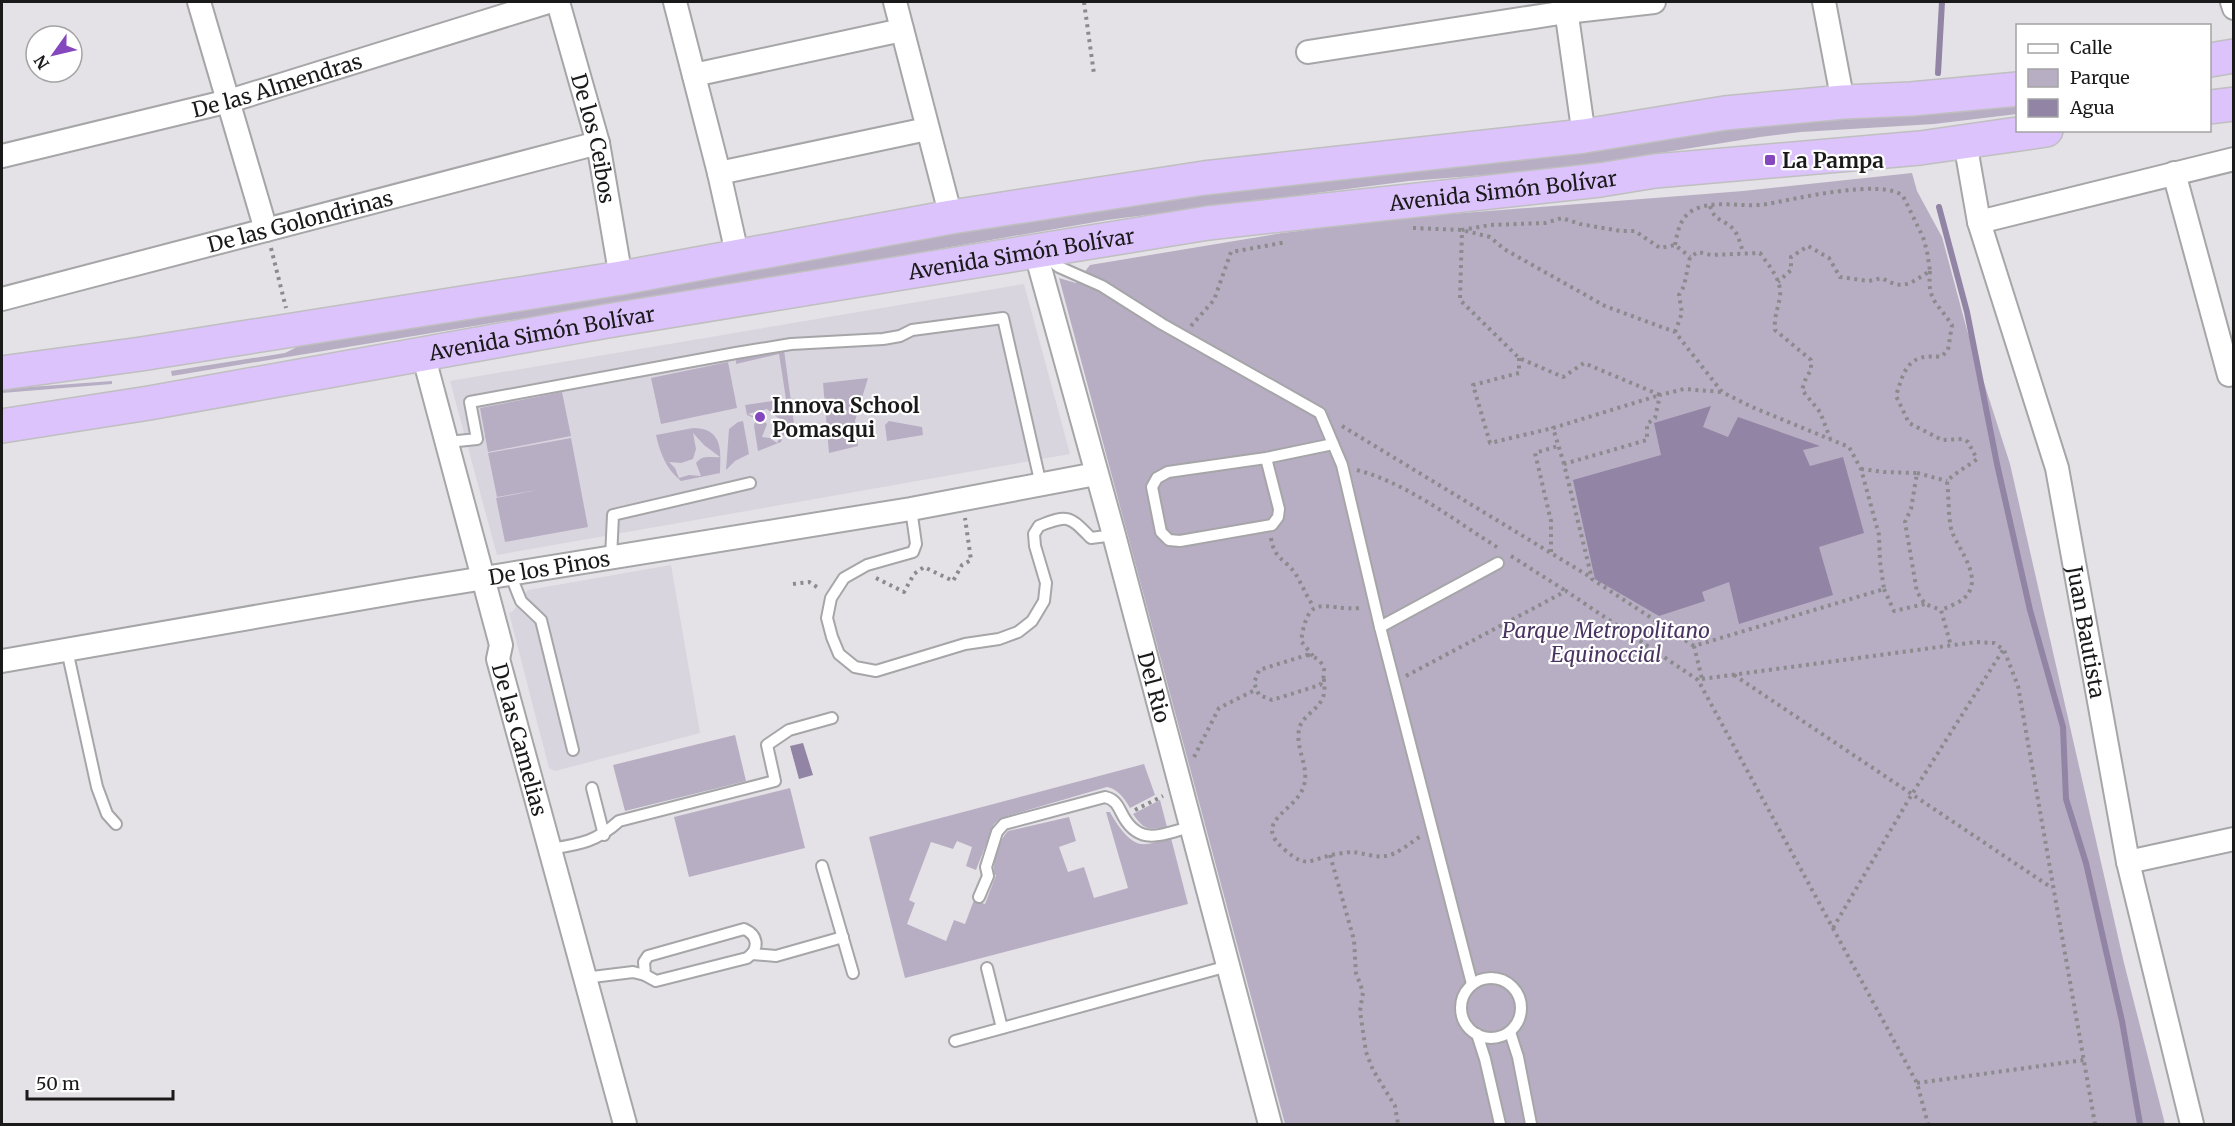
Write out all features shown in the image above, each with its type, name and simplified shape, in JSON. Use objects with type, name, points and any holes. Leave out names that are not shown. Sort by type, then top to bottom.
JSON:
[{"type":"highway","points":[[2211,60],[2234,56]]},
{"type":"highway","name":"Avenida Simón Bolívar","points":[[2,373],[141,354],[621,278],[951,217],[1204,178],[1584,136],[1725,113],[2016,89]]},
{"type":"highway","points":[[2211,107],[2234,104]]},
{"type":"highway","name":"Avenida Simón Bolívar","points":[[2,426],[149,403],[1042,249],[1208,223],[1600,180],[1655,171],[1965,142],[2032,132]]},
{"type":"highway","points":[[141,354],[149,403]]},
{"type":"street","points":[[199,2],[266,230]]},
{"type":"street","name":"De las Almendras","points":[[2,156],[229,101],[548,2]]},
{"type":"street","name":"De los Ceibos","points":[[558,2],[598,143],[621,278]]},
{"type":"street","points":[[675,2],[719,173],[738,258]]},
{"type":"street","points":[[895,2],[951,217]]},
{"type":"street","points":[[1308,52],[1565,7],[1654,2]]},
{"type":"street","points":[[1824,2],[1843,102]]},
{"type":"street","points":[[2232,2],[2234,8]]},
{"type":"street","points":[[1565,7],[1584,136]]},
{"type":"street","points":[[694,75],[902,30]]},
{"type":"street","points":[[719,173],[927,129]]},
{"type":"street","name":"Juan Bautista","points":[[1965,142],[1979,222],[2057,468],[2128,862],[2192,1125]]},
{"type":"street","name":"De las Golondrinas","points":[[2,299],[598,143]]},
{"type":"street","points":[[1979,222],[2234,159]]},
{"type":"street","points":[[2175,173],[2229,375]]},
{"type":"street","name":"Del Rio","points":[[1042,249],[1096,474],[1270,1125]]},
{"type":"street","name":"De las Camelias","points":[[423,354],[501,645],[498,659],[625,1125]]},
{"type":"street","name":"De los Pinos","points":[[2,661],[484,578],[911,509],[1096,474]]},
{"type":"street","points":[[2128,862],[2234,839]]},
{"type":"lane","points":[[1042,249],[1059,267],[1102,286],[1182,335],[1320,413],[1342,465],[1380,627],[1472,984]]},
{"type":"lane","points":[[448,442],[477,439],[470,402],[791,344],[883,339],[900,336],[912,330],[1003,318],[1041,485]]},
{"type":"lane","points":[[1266,458],[1279,509],[1278,517],[1272,525],[1180,541],[1169,540],[1161,532],[1152,487],[1157,478],[1168,472],[1266,458],[1333,444]]},
{"type":"lane","points":[[611,558],[613,515],[750,483]]},
{"type":"lane","points":[[911,509],[916,544],[913,552],[867,565],[844,578],[834,595],[827,618],[832,637],[839,654],[855,667],[876,671],[965,644],[999,639],[1018,632],[1032,621],[1044,601],[1046,583],[1035,546],[1034,534],[1039,526],[1064,518],[1073,520],[1091,538],[1114,535]]},
{"type":"lane","points":[[1380,627],[1498,563]]},
{"type":"lane","points":[[510,574],[521,602],[540,620],[573,750]]},
{"type":"lane","points":[[67,650],[97,787],[108,814],[116,824]]},
{"type":"lane","points":[[549,849],[604,836],[620,821],[775,781],[767,745],[789,730],[831,718]]},
{"type":"lane","points":[[592,788],[604,836]]},
{"type":"lane","points":[[979,897],[988,876],[987,867],[997,832],[1004,824],[1104,797],[1117,804],[1123,816],[1139,835],[1149,837],[1190,827]]},
{"type":"lane","points":[[822,866],[853,973]]},
{"type":"lane","points":[[584,978],[633,972],[656,981],[747,958],[752,954],[757,942],[754,936],[744,929],[648,956],[644,962],[645,975]]},
{"type":"lane","points":[[752,954],[776,956],[843,937]]},
{"type":"lane","points":[[955,1041],[1228,966]]},
{"type":"lane","points":[[987,968],[1002,1028]]},
{"type":"lane","points":[[1495,978],[1515,989],[1520,1000],[1521,1011],[1518,1023],[1510,1032],[1500,1037],[1488,1038],[1468,1027],[1462,1016],[1461,1004],[1472,984],[1483,979],[1495,978]]},
{"type":"lane","points":[[1510,1032],[1518,1057],[1531,1125]]},
{"type":"lane","points":[[1477,1034],[1500,1125]]},
{"type":"path","points":[[1084,2],[1094,74]]},
{"type":"path","points":[[1519,358],[1519,373],[1473,385],[1490,443],[1553,428],[1684,389],[1722,392],[1752,407],[1849,447],[1862,469],[1879,534],[1884,589],[1894,611],[1925,604],[1941,610],[1961,601],[1970,592],[1972,577],[1965,555],[1952,531],[1947,481],[1954,473],[1963,471],[1977,459],[1968,442],[1963,439],[1942,440],[1909,423],[1896,396],[1904,370],[1910,363],[1930,355],[1941,357],[1948,350],[1952,325],[1930,295],[1928,287],[1930,271],[1923,237],[1903,196],[1897,191],[1884,189],[1840,191],[1767,204],[1741,206],[1721,204],[1698,208],[1682,220],[1675,245]]},
{"type":"path","points":[[1710,206],[1713,216],[1730,225],[1743,252]]},
{"type":"path","points":[[1462,230],[1490,225],[1514,226],[1545,223],[1562,218],[1580,224],[1635,231],[1660,248],[1675,245],[1690,257]]},
{"type":"path","points":[[1410,228],[1462,230],[1490,237],[1504,249],[1605,306],[1675,332],[1722,392]]},
{"type":"path","points":[[266,230],[289,319]]},
{"type":"path","points":[[1462,230],[1460,300],[1519,358],[1563,377],[1584,363],[1660,395]]},
{"type":"path","points":[[1182,335],[1214,300],[1231,252],[1288,242]]},
{"type":"path","points":[[1778,282],[1791,270],[1791,257],[1808,246],[1829,258],[1840,277],[1854,280],[1869,281],[1882,278],[1893,285],[1904,286],[1930,271]]},
{"type":"path","points":[[1675,332],[1682,313],[1679,295],[1684,286],[1690,257],[1698,252],[1711,255],[1760,253],[1778,282],[1780,295],[1774,316],[1775,330],[1811,360],[1812,370],[1802,390],[1820,412],[1830,439]]},
{"type":"path","points":[[1564,464],[1647,440],[1647,424],[1655,418],[1660,395]]},
{"type":"path","points":[[1320,413],[1551,553],[1695,646],[1700,679],[1917,1083],[1928,1125]]},
{"type":"path","points":[[1553,428],[1592,579]]},
{"type":"path","points":[[1551,553],[1551,520],[1535,453],[1558,446]]},
{"type":"path","points":[[1342,465],[1378,476],[1426,503],[1700,679],[1976,642],[1994,643],[2004,650],[2018,686],[2095,1125]]},
{"type":"path","points":[[1862,469],[1917,473],[1947,481]]},
{"type":"path","points":[[1917,473],[1911,508],[1905,522],[1917,592],[1925,604]]},
{"type":"path","points":[[869,577],[876,578],[904,592],[914,574],[924,567],[953,581],[962,566],[971,560],[963,500]]},
{"type":"path","points":[[1272,525],[1271,541],[1280,559],[1295,572],[1314,607]]},
{"type":"path","points":[[793,584],[809,582],[834,595]]},
{"type":"path","points":[[1695,646],[1884,589]]},
{"type":"path","points":[[1395,681],[1566,591]]},
{"type":"path","points":[[1376,606],[1314,607],[1307,614],[1301,641],[1324,666],[1324,694],[1314,711],[1300,723],[1298,733],[1306,780],[1303,790],[1272,825],[1272,835],[1284,849],[1302,861],[1312,862],[1330,855],[1352,852],[1385,857],[1433,831]]},
{"type":"path","points":[[1941,610],[1951,646]]},
{"type":"path","points":[[1833,928],[1912,794],[2004,650]]},
{"type":"path","points":[[1314,656],[1299,656],[1258,670],[1255,676],[1255,690],[1259,695],[1272,700],[1314,688],[1324,679]]},
{"type":"path","points":[[1733,675],[2053,888]]},
{"type":"path","points":[[1191,761],[1219,708],[1255,690]]},
{"type":"path","points":[[1123,816],[1180,789]]},
{"type":"path","points":[[1330,855],[1354,940],[1356,973],[1363,992],[1360,1011],[1366,1052],[1373,1070],[1395,1106],[1398,1125]]},
{"type":"path","points":[[1917,1083],[2084,1060]]},
{"type":"shaded area","name":"Innova School Pomasqui","points":[[1024,284],[1070,454],[497,555],[450,381]]},
{"type":"shaded area","points":[[671,565],[700,733],[555,771],[549,768],[509,613],[513,611],[528,590]]},
{"type":"green space","points":[[2016,102],[2016,114],[1934,124],[1801,132],[1560,169],[1409,181],[1107,220],[632,302],[172,376],[171,371],[285,353],[309,341],[631,289],[1105,207],[1409,168],[1638,143],[1800,120],[1934,113]]},
{"type":"green space","name":"Parque Metropolitano Equinoccial","points":[[1912,173],[1917,191],[1942,237],[1967,330],[2010,464],[2124,963],[2165,1124],[1285,1124],[1059,278],[1076,283],[1090,265],[1282,233],[1413,217],[1743,191]]},
{"type":"green space","points":[[784,350],[795,431],[789,430],[781,442],[758,451],[754,426],[756,419],[747,415],[745,405],[786,399],[779,354],[736,364],[736,359]],"holes":[[[767,409],[788,426],[777,443],[770,438],[762,437],[767,424],[748,414]]]},
{"type":"green space","points":[[728,362],[737,408],[661,424],[651,378]]},
{"type":"green space","points":[[868,378],[855,421],[858,446],[829,453],[823,383]]},
{"type":"green space","points":[[112,381],[112,384],[2,393],[2,389]]},
{"type":"green space","points":[[562,392],[571,436],[488,452],[480,408]]},
{"type":"green space","points":[[743,421],[749,454],[735,461],[726,470],[729,429]]},
{"type":"green space","points":[[889,421],[922,427],[923,435],[887,441],[885,425]]},
{"type":"green space","points":[[693,428],[710,432],[715,436],[720,449],[720,457],[720,473],[681,481],[664,460],[656,435]],"holes":[[[693,433],[720,457],[704,457],[699,460],[696,463],[701,476],[689,475],[679,478],[675,468],[669,462],[681,463],[693,459],[696,449]]]},
{"type":"green space","points":[[571,438],[588,527],[505,542],[496,498],[537,490],[497,497],[488,453]]},
{"type":"green space","points":[[735,735],[746,781],[625,811],[613,765]]},
{"type":"green space","points":[[1144,764],[1155,795],[1130,808],[1118,792],[1107,787],[1001,818],[994,824],[976,870],[966,866],[972,847],[957,841],[953,849],[931,842],[909,900],[915,903],[907,924],[946,941],[954,920],[965,924],[974,900],[985,904],[996,875],[993,874],[997,851],[1008,831],[1069,817],[1076,841],[1059,847],[1068,872],[1084,867],[1094,898],[1128,888],[1106,812],[1110,812],[1123,831],[1136,843],[1148,844],[1171,838],[1188,904],[905,978],[869,837]]},
{"type":"green space","points":[[790,788],[805,848],[689,877],[674,817]]},
{"type":"green space","points":[[1160,800],[1167,827],[1147,828],[1133,814]]},
{"type":"water","points":[[1711,406],[1703,427],[1728,437],[1738,417],[1820,446],[1803,450],[1810,466],[1843,457],[1864,533],[1819,547],[1833,595],[1739,624],[1729,582],[1702,592],[1705,601],[1659,616],[1595,579],[1573,480],[1661,455],[1654,423]]},
{"type":"water","points":[[803,743],[813,775],[799,779],[790,746]]},
{"type":"waterway","points":[[1938,73],[1942,2]]},
{"type":"waterway","points":[[1939,207],[1967,312],[1997,464],[2030,610],[2063,727],[2066,799],[2086,863],[2122,1021],[2140,1124]]},
{"type":"place","name":"La Pampa","points":[[1770,160]]},
{"type":"place","name":"Innova School Pomasqui","points":[[760,417]]}]
